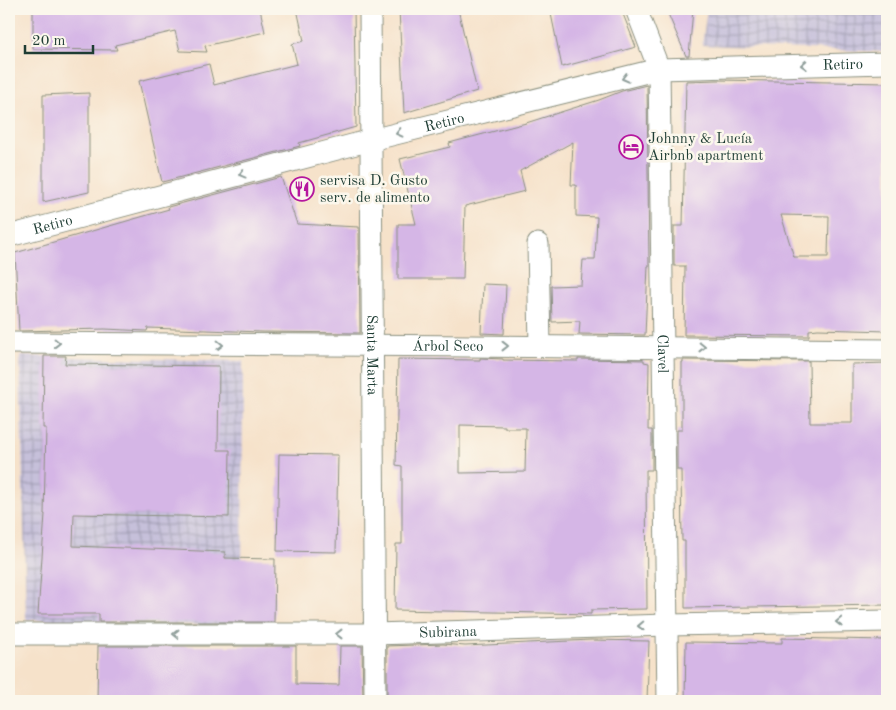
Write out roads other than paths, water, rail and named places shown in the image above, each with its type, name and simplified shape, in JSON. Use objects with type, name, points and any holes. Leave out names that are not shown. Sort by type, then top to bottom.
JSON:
[{"type":"street","name":"Santa Marta","points":[[370,9],[375,701]]},
{"type":"street","name":"Clavel","points":[[636,9],[659,69],[668,701]]},
{"type":"street","name":"Retiro","points":[[9,236],[371,140],[659,69],[887,63]]},
{"type":"street","points":[[538,244],[540,346]]},
{"type":"street","name":"Árbol Seco","points":[[9,342],[372,346],[663,346],[887,350]]},
{"type":"street","name":"Subirana","points":[[9,634],[374,634],[667,625],[887,621]]},
{"type":"place","name":"Johnny & Lucía Airbnb apartment","points":[[631,147]]},
{"type":"place","name":"servisa D. Gusto serv. de alimento","points":[[302,189]]}]
